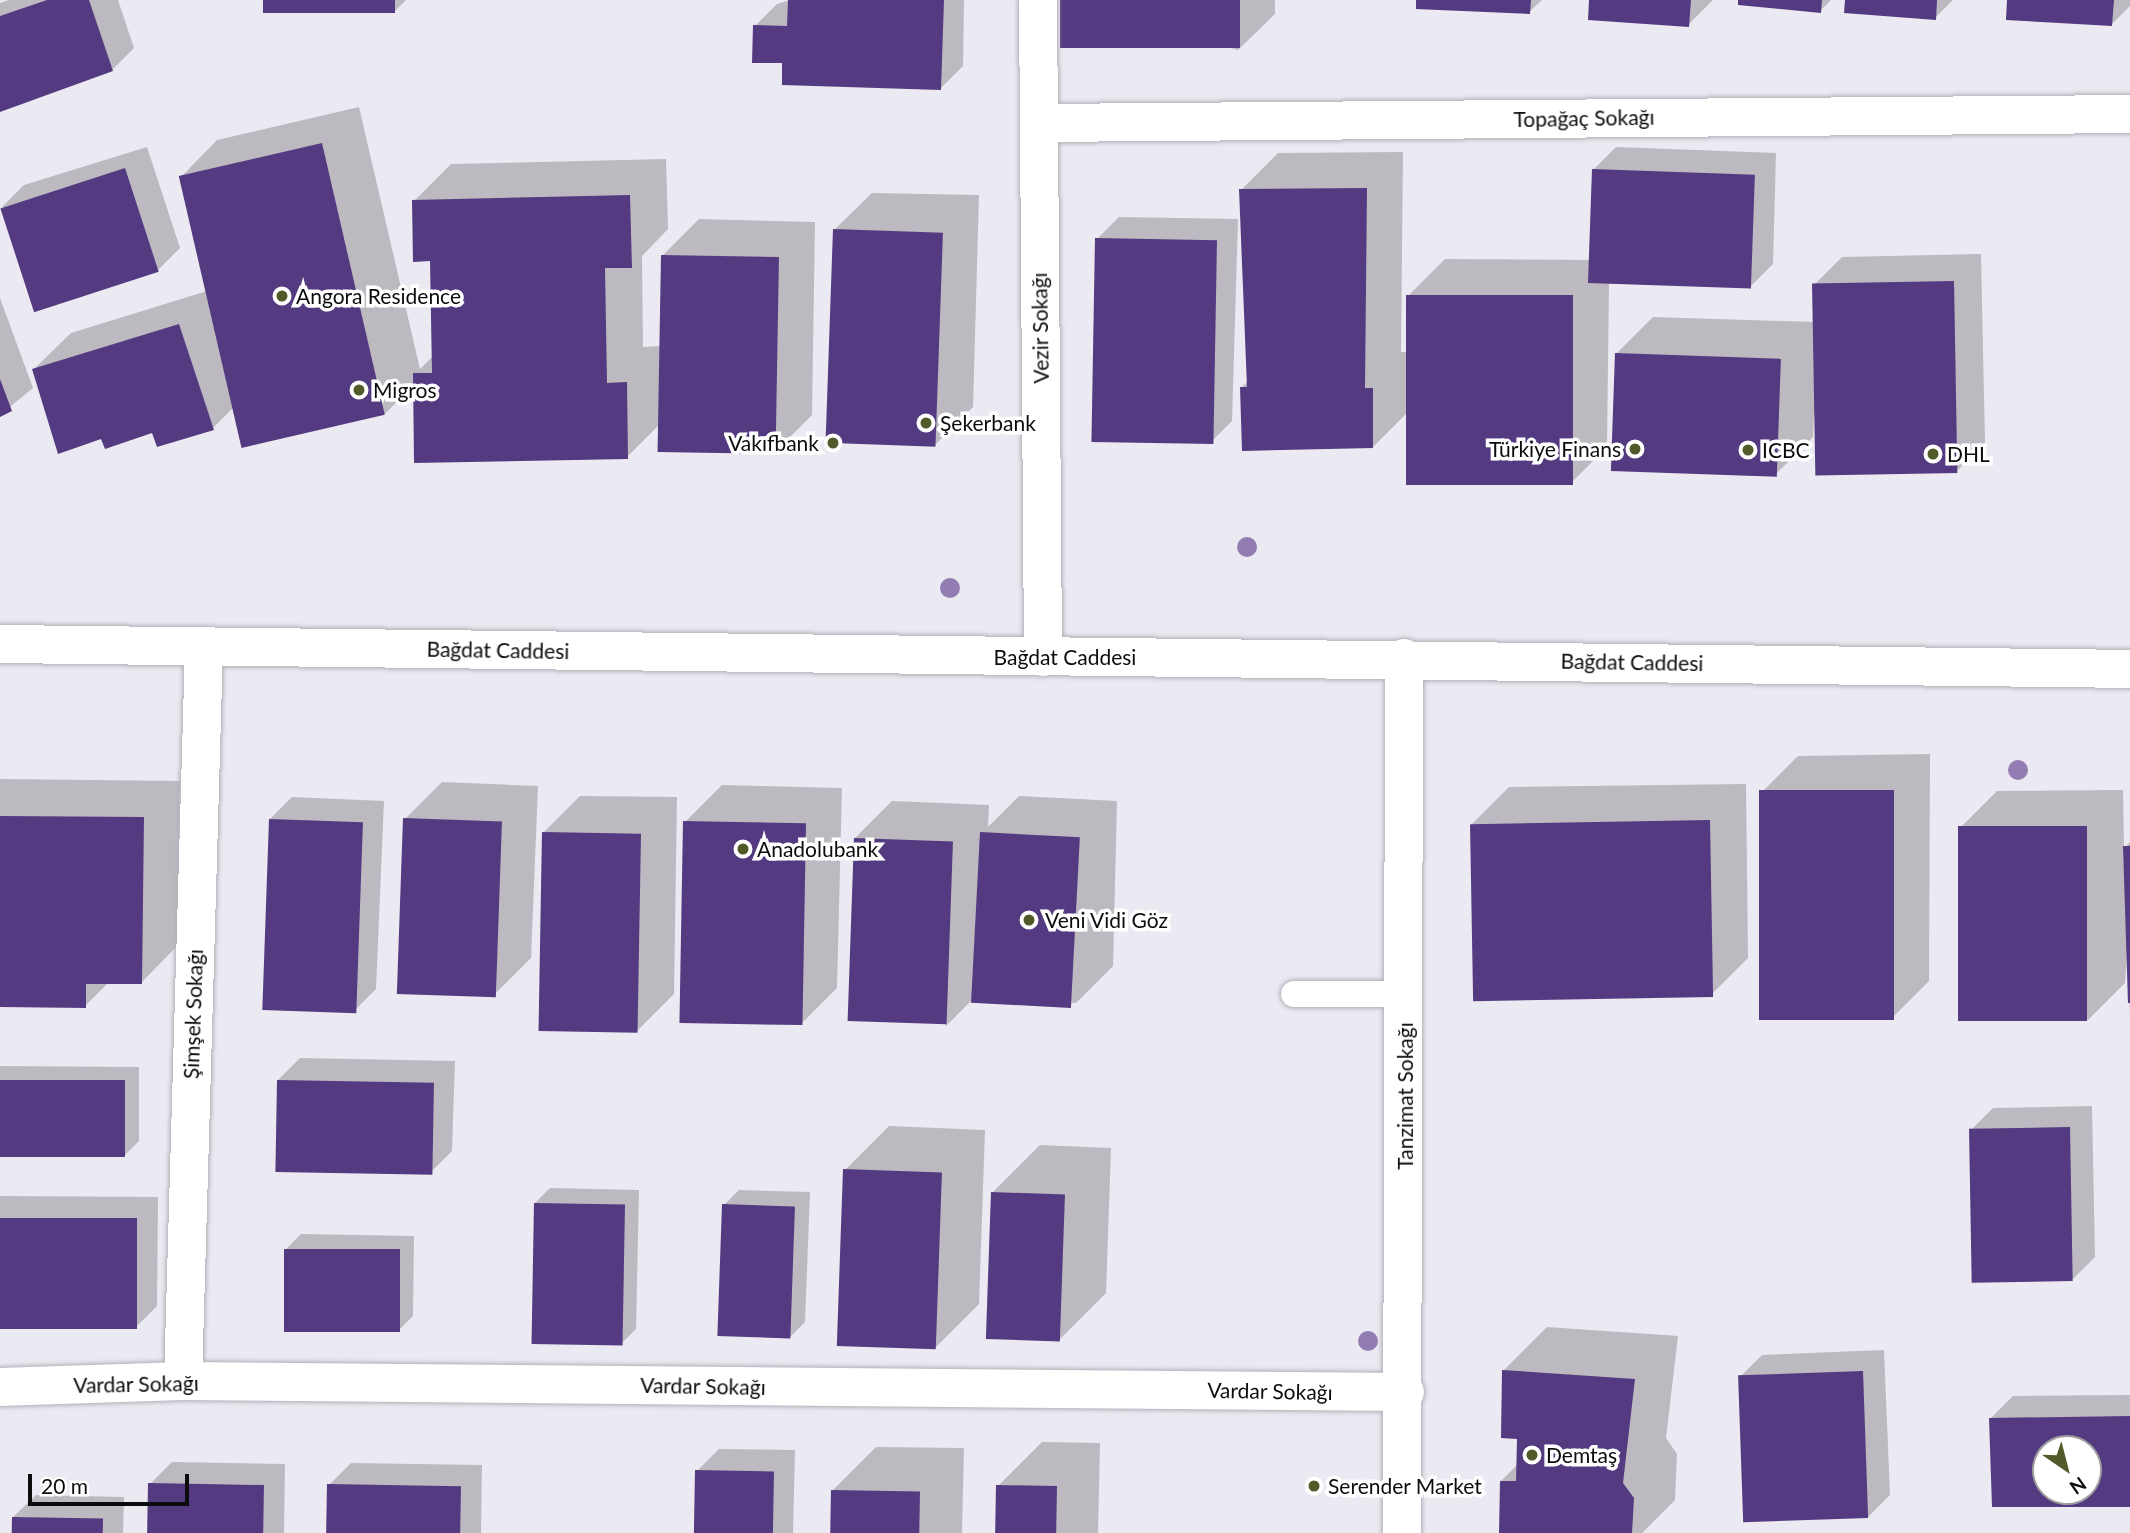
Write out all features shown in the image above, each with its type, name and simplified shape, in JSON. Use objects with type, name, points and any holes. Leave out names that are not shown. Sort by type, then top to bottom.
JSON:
[{"type":"street","name":"Vezir Sokağı","points":[[1038,0],[1043,657]]},
{"type":"street","name":"Topağaç Sokağı","points":[[1039,123],[2130,114]]},
{"type":"street","name":"Bağdat Caddesi","points":[[0,644],[2130,669]]},
{"type":"street","name":"Şimşek Sokağı","points":[[183,1381],[204,646]]},
{"type":"street","name":"Tanzimat Sokağı","points":[[1402,1533],[1405,1392],[1404,659]]},
{"type":"street","name":"Vardar Sokağı","points":[[0,1387],[183,1381],[1405,1392]]},
{"type":"lane","points":[[1294,994],[1404,994]]},
{"type":"building","points":[[47,0],[89,0],[113,71],[0,112],[0,16]]},
{"type":"building","points":[[263,0],[395,0],[395,13],[263,13]]},
{"type":"building","points":[[788,0],[944,0],[941,90],[782,85],[782,63],[752,63],[753,25],[787,26]]},
{"type":"building","points":[[1060,0],[1240,0],[1240,48],[1060,48]]},
{"type":"building","points":[[1416,0],[1531,0],[1530,14],[1416,9]]},
{"type":"building","points":[[1589,0],[1691,0],[1689,27],[1588,20]]},
{"type":"building","points":[[1738,0],[1822,0],[1821,13],[1738,5]]},
{"type":"building","points":[[1845,0],[1937,0],[1936,20],[1844,13]]},
{"type":"building","points":[[2007,0],[2114,0],[2112,26],[2006,20]]},
{"type":"building","name":"Angora Residence","points":[[322,143],[385,415],[242,448],[179,176]]},
{"type":"building","points":[[125,168],[159,272],[34,312],[0,208]]},
{"type":"building","points":[[1592,169],[1755,175],[1751,289],[1588,283]]},
{"type":"building","points":[[1367,188],[1365,388],[1373,388],[1373,448],[1242,451],[1240,387],[1247,387],[1239,189]]},
{"type":"building","points":[[630,195],[632,268],[605,268],[607,383],[627,382],[628,459],[414,463],[413,373],[432,373],[430,261],[413,262],[412,200]]},
{"type":"building","points":[[833,229],[943,233],[935,447],[826,443]]},
{"type":"building","points":[[1095,238],[1217,240],[1213,444],[1091,442]]},
{"type":"building","points":[[661,255],[779,257],[776,454],[658,452]]},
{"type":"building","points":[[1954,281],[1957,473],[1815,475],[1812,283]]},
{"type":"building","points":[[1406,295],[1573,295],[1573,485],[1406,485]]},
{"type":"building","points":[[179,324],[214,430],[157,447],[152,433],[105,449],[101,439],[58,454],[32,369]]},
{"type":"building","points":[[1615,353],[1781,359],[1777,477],[1611,471]]},
{"type":"building","points":[[0,379],[12,411],[0,417]]},
{"type":"building","points":[[1759,790],[1894,790],[1894,1020],[1759,1020]]},
{"type":"building","points":[[0,816],[144,817],[142,984],[86,984],[86,1008],[0,1007]]},
{"type":"building","points":[[403,818],[502,821],[496,997],[397,994]]},
{"type":"building","points":[[269,819],[363,822],[356,1013],[262,1010]]},
{"type":"building","points":[[1710,820],[1713,997],[1473,1001],[1470,824]]},
{"type":"building","points":[[683,821],[806,823],[802,1025],[679,1023]]},
{"type":"building","points":[[1958,826],[2087,826],[2087,1021],[1958,1021]]},
{"type":"building","points":[[542,832],[641,834],[638,1033],[539,1031]]},
{"type":"building","name":"Veni Vidi Göz","points":[[980,832],[1080,837],[1071,1008],[971,1003]]},
{"type":"building","points":[[854,838],[953,841],[947,1024],[848,1021]]},
{"type":"building","points":[[2123,846],[2130,846],[2130,1003],[2128,1003]]},
{"type":"building","points":[[0,1080],[125,1080],[125,1157],[0,1157]]},
{"type":"building","points":[[277,1080],[434,1083],[432,1175],[275,1172]]},
{"type":"building","points":[[2070,1127],[2073,1281],[1972,1283],[1969,1129]]},
{"type":"building","points":[[843,1169],[942,1172],[936,1349],[837,1346]]},
{"type":"building","points":[[991,1192],[1065,1195],[1060,1341],[986,1339]]},
{"type":"building","points":[[534,1203],[625,1205],[623,1346],[532,1344]]},
{"type":"building","points":[[722,1204],[795,1207],[790,1338],[717,1336]]},
{"type":"building","points":[[0,1218],[137,1218],[137,1329],[0,1329]]},
{"type":"building","points":[[284,1249],[400,1249],[400,1332],[284,1332]]},
{"type":"building","points":[[1502,1370],[1635,1379],[1623,1483],[1634,1498],[1632,1533],[1499,1533],[1500,1481],[1516,1481],[1517,1439],[1501,1438]]},
{"type":"building","points":[[1863,1371],[1868,1518],[1743,1522],[1738,1375]]},
{"type":"building","points":[[2130,1416],[2130,1507],[1992,1507],[1989,1418]]},
{"type":"building","points":[[695,1470],[774,1471],[773,1533],[694,1533]]},
{"type":"building","points":[[148,1483],[264,1485],[263,1533],[147,1533]]},
{"type":"building","points":[[327,1484],[461,1486],[460,1533],[326,1533]]},
{"type":"building","points":[[996,1485],[1057,1486],[1056,1533],[995,1533]]},
{"type":"building","points":[[831,1490],[920,1492],[919,1533],[830,1533]]},
{"type":"building","points":[[12,1517],[103,1519],[103,1533],[12,1533]]},
{"type":"place","name":"Angora Residence","points":[[282,296]]},
{"type":"place","name":"Migros","points":[[359,390]]},
{"type":"place","name":"Şekerbank","points":[[926,423]]},
{"type":"place","name":"Vakıfbank","points":[[833,443]]},
{"type":"place","name":"Türkiye Finans","points":[[1635,449]]},
{"type":"place","name":"ICBC","points":[[1748,450]]},
{"type":"place","name":"DHL","points":[[1933,454]]},
{"type":"place","name":"Anadolubank","points":[[743,849]]},
{"type":"place","name":"Veni Vidi Göz","points":[[1029,920]]},
{"type":"place","name":"Demtaş","points":[[1532,1455]]},
{"type":"place","name":"Serender Market","points":[[1314,1486]]}]
